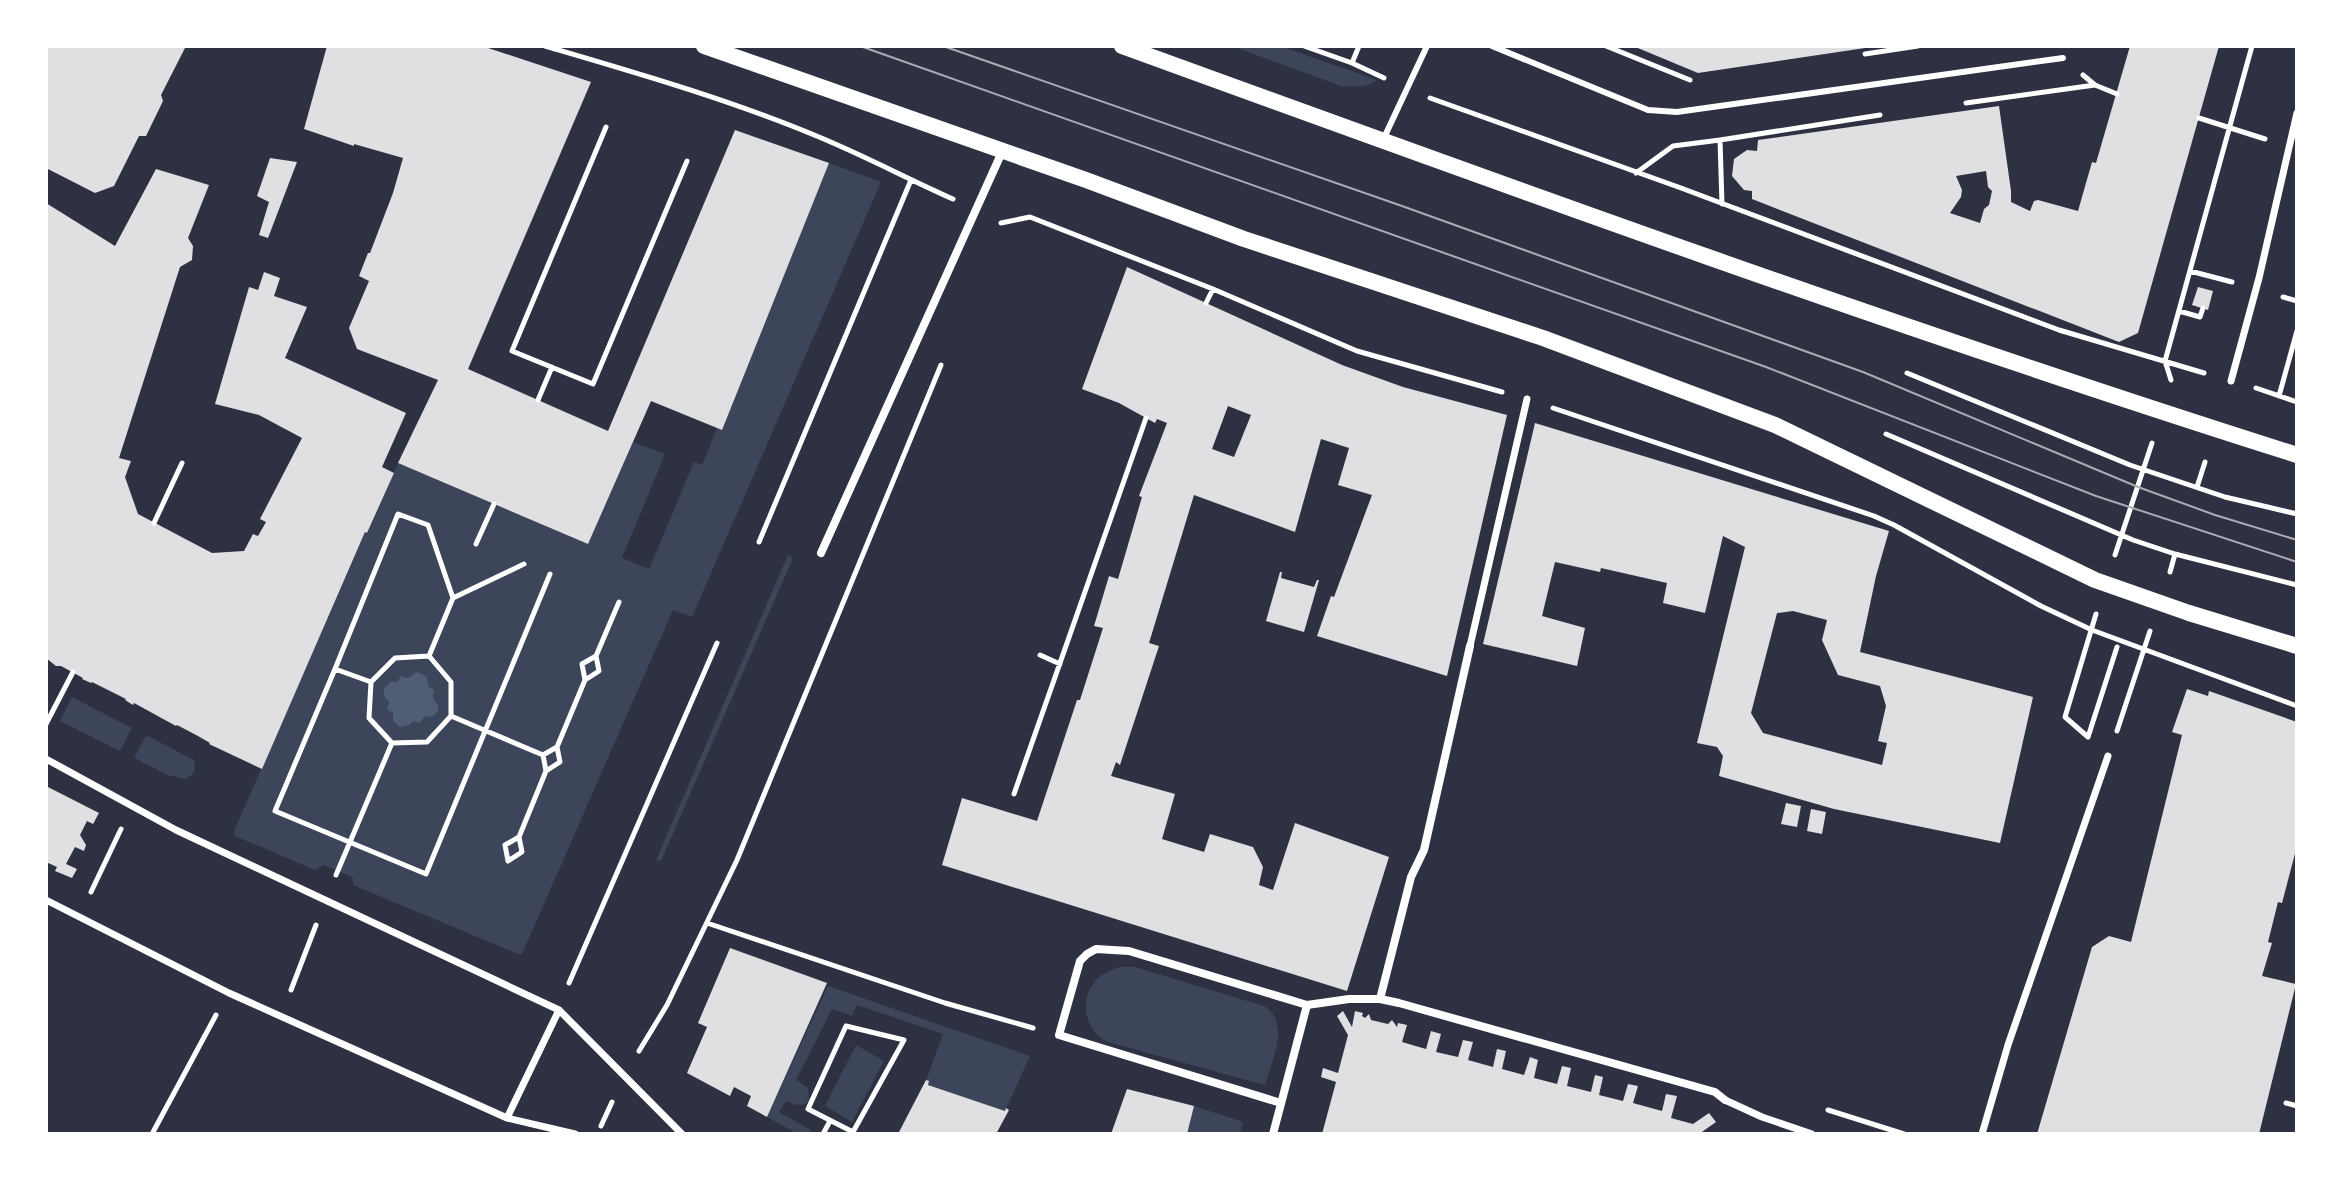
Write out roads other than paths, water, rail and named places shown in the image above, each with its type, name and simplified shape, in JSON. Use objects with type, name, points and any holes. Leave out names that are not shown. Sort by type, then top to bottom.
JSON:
[{"type":"main road","points":[[704,46],[1244,239],[1543,338],[1775,425],[2095,580],[2297,646]]},
{"type":"main road","points":[[1122,46],[1604,221],[2161,412],[2297,455]]},
{"type":"street","points":[[2231,381],[2259,278],[2297,113]]},
{"type":"street","points":[[821,553],[1002,152]]},
{"type":"street","points":[[1380,999],[1411,877],[1424,850],[1527,399]]},
{"type":"street","points":[[1982,1134],[2008,1045],[2108,756]]},
{"type":"street","points":[[46,759],[176,830],[559,1010],[682,1134]]},
{"type":"street","points":[[46,900],[229,993],[507,1118],[575,1134]]},
{"type":"street","points":[[1281,1103],[1059,1035],[1080,961],[1096,949],[1129,951],[1307,1005],[1349,999],[1380,999],[1715,1092],[1762,1117],[1812,1134]]},
{"type":"street","points":[[1273,1134],[1307,1005]]},
{"type":"street","points":[[507,1118],[559,1010]]},
{"type":"lane","points":[[1383,140],[1427,46]]},
{"type":"lane","points":[[1492,46],[1648,110],[1677,112],[2063,58]]},
{"type":"tram line","points":[[860,46],[1766,367],[2096,496],[2297,562]]},
{"type":"tram line","points":[[943,46],[1402,206],[1863,372],[2138,487],[2297,540]]}]
